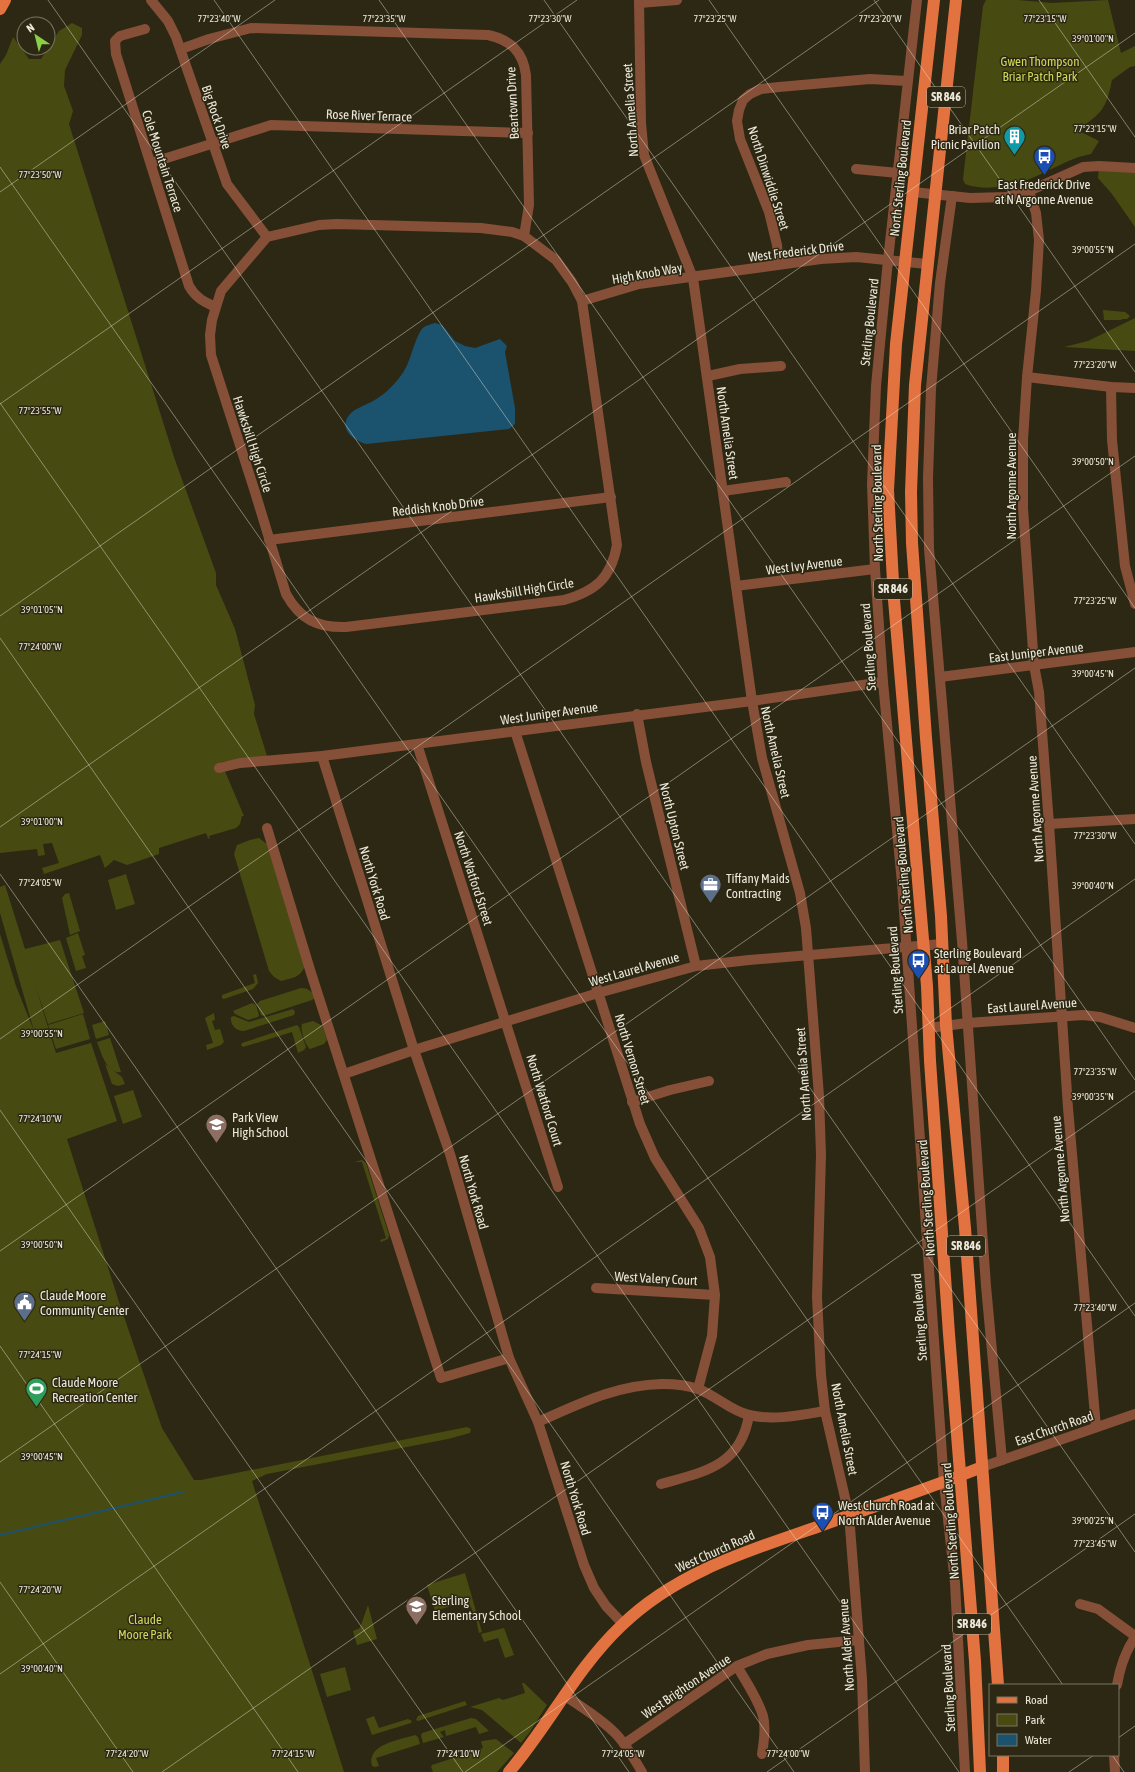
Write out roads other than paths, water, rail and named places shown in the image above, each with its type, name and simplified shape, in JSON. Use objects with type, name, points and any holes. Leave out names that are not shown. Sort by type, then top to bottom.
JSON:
[{"type":"main road","points":[[0,9],[5,0]]},
{"type":"main road","name":"North Sterling Boulevard","points":[[934,0],[896,344],[888,490],[894,600],[924,945],[949,1334],[978,1708],[980,1772]]},
{"type":"main road","name":"SR 846","points":[[956,0],[915,385],[911,492],[912,543],[942,944],[946,1025],[956,1120],[998,1684]]},
{"type":"main road","name":"West Church Road","points":[[509,1772],[532,1745],[599,1649],[623,1624],[649,1602],[685,1578],[732,1556],[944,1483],[982,1467]]},
{"type":"main road","points":[[1003,1756],[1003,1772]]},
{"type":"street","name":"Big Rock Drive","points":[[151,0],[168,20],[181,49],[227,184],[268,237]]},
{"type":"street","points":[[639,2],[677,0]]},
{"type":"street","name":"Sterling Boulevard","points":[[917,0],[907,81],[876,386],[872,440],[874,569],[883,682],[893,778],[906,947],[944,1483],[955,1583],[965,1772]]},
{"type":"street","name":"North Amelia Street","points":[[639,2],[641,123],[644,155],[693,278],[708,376],[752,701],[762,758],[800,893],[809,955],[819,1096],[821,1155],[817,1297],[825,1411],[849,1516]]},
{"type":"street","name":"Beartown Drive","points":[[181,49],[251,28],[488,35],[496,37],[513,46],[525,64],[526,75],[529,205],[524,236]]},
{"type":"street","name":"Cole Mountain Terrace","points":[[145,29],[120,36],[115,41],[115,47],[189,286],[195,296],[201,301],[215,307]]},
{"type":"street","name":"North Dinwiddie Street","points":[[779,264],[777,245],[769,212],[740,139],[737,122],[739,110],[743,100],[750,94],[767,88],[870,79],[907,81]]},
{"type":"street","name":"Rose River Terrace","points":[[151,163],[272,125],[528,133]]},
{"type":"street","points":[[913,192],[970,198],[1006,197],[1029,191],[1083,167],[1099,166],[1135,168]]},
{"type":"street","points":[[856,169],[898,173]]},
{"type":"street","name":"North Argonne Avenue","points":[[1029,191],[1036,213],[1039,240],[1035,309],[1027,377],[1023,440],[1023,508],[1034,665],[1039,692],[1062,1017],[1096,1427]]},
{"type":"street","points":[[952,196],[940,283],[931,389],[928,442],[929,549],[962,941],[986,1286],[1002,1460]]},
{"type":"street","name":"Hawksbill High Circle","points":[[337,224],[499,229],[524,236],[556,260],[572,282],[582,301],[617,545],[614,561],[606,576],[593,588],[579,596],[564,600],[346,628],[335,628],[311,622],[292,605],[286,594],[211,355],[210,335],[215,307],[221,290],[268,237],[320,225],[337,224]]},
{"type":"street","name":"West Frederick Drive","points":[[693,278],[779,264],[837,257],[905,261],[927,264]]},
{"type":"street","name":"High Knob Way","points":[[582,301],[639,284],[693,278]]},
{"type":"street","points":[[708,376],[740,369],[782,366]]},
{"type":"street","points":[[1027,377],[1111,387],[1135,388]]},
{"type":"street","points":[[1111,387],[1112,440],[1125,566],[1135,604]]},
{"type":"street","points":[[723,491],[786,482]]},
{"type":"street","name":"Reddish Knob Drive","points":[[269,540],[611,497]]},
{"type":"street","name":"West Ivy Avenue","points":[[736,586],[874,569]]},
{"type":"street","name":"East Juniper Avenue","points":[[940,677],[1135,652]]},
{"type":"street","name":"West Juniper Avenue","points":[[219,768],[240,763],[322,756],[637,714],[752,701],[883,682]]},
{"type":"street","name":"North Upton Street","points":[[637,714],[655,801],[696,966]]},
{"type":"street","name":"North Vernon Street","points":[[515,731],[640,1124],[655,1158],[699,1228],[710,1257],[715,1294],[712,1336],[698,1389]]},
{"type":"street","name":"North Watford Street","points":[[417,744],[506,1021]]},
{"type":"street","name":"North York Road","points":[[322,756],[414,1050],[450,1154],[509,1358],[538,1422],[584,1565],[594,1588],[606,1606],[623,1624]]},
{"type":"street","points":[[1049,824],[1135,819]]},
{"type":"street","points":[[267,828],[313,980],[441,1378],[509,1358]]},
{"type":"street","name":"West Laurel Avenue","points":[[344,1074],[506,1021],[598,993],[696,966],[942,944]]},
{"type":"street","name":"East Laurel Avenue","points":[[929,1028],[967,1023],[1091,1015],[1135,1028]]},
{"type":"street","name":"North Watford Court","points":[[506,1021],[558,1187]]},
{"type":"street","points":[[632,1102],[670,1090],[709,1081]]},
{"type":"street","name":"West Valery Court","points":[[596,1288],[715,1294]]},
{"type":"street","points":[[538,1422],[613,1390],[632,1386],[674,1384],[698,1389],[749,1415],[774,1417],[793,1416],[825,1411]]},
{"type":"street","name":"East Church Road","points":[[982,1467],[1135,1414]]},
{"type":"street","points":[[661,1484],[725,1462],[738,1447],[747,1428],[749,1415]]},
{"type":"street","name":"North Alder Avenue","points":[[849,1516],[859,1640],[865,1772]]},
{"type":"street","points":[[1080,1604],[1098,1609],[1135,1637],[1128,1646],[1120,1669],[1117,1684]]},
{"type":"street","name":"West Brighton Avenue","points":[[624,1744],[737,1666],[767,1654],[808,1645],[859,1640]]},
{"type":"street","points":[[737,1666],[764,1717],[764,1741],[762,1754]]},
{"type":"street","points":[[565,1696],[597,1717],[615,1733],[642,1772]]},
{"type":"street","points":[[1114,1756],[1115,1772]]},
{"type":"water","points":[[435,323],[442,325],[455,341],[465,346],[475,348],[500,339],[507,346],[505,352],[515,408],[515,424],[509,429],[366,444],[351,436],[346,428],[345,423],[347,418],[354,410],[372,402],[386,392],[395,383],[408,363],[415,342],[421,331],[425,326]]},
{"type":"waterway","points":[[0,1535],[183,1492]]},
{"type":"place","name":"Briar Patch Picnic Pavilion","points":[[1015,156]]},
{"type":"place","name":"East Frederick Drive at N Argonne Avenue","points":[[1044,176]]},
{"type":"place","name":"Tiffany Maids Contracting","points":[[710,904]]},
{"type":"place","name":"Sterling Boulevard at Laurel Avenue","points":[[918,980]]},
{"type":"place","name":"Park View High School","points":[[217,1144]]},
{"type":"place","name":"Claude Moore Community Center","points":[[24,1322]]},
{"type":"place","name":"Claude Moore Recreation Center","points":[[37,1408]]},
{"type":"place","name":"West Church Road at North Alder Avenue","points":[[823,1532]]},
{"type":"place","name":"Sterling Elementary School","points":[[417,1626]]},
{"type":"park label","name":"Gwen Thompson Briar Patch Park","points":[[1040,68]]},
{"type":"park label","name":"Claude Moore Park","points":[[145,1626]]}]
